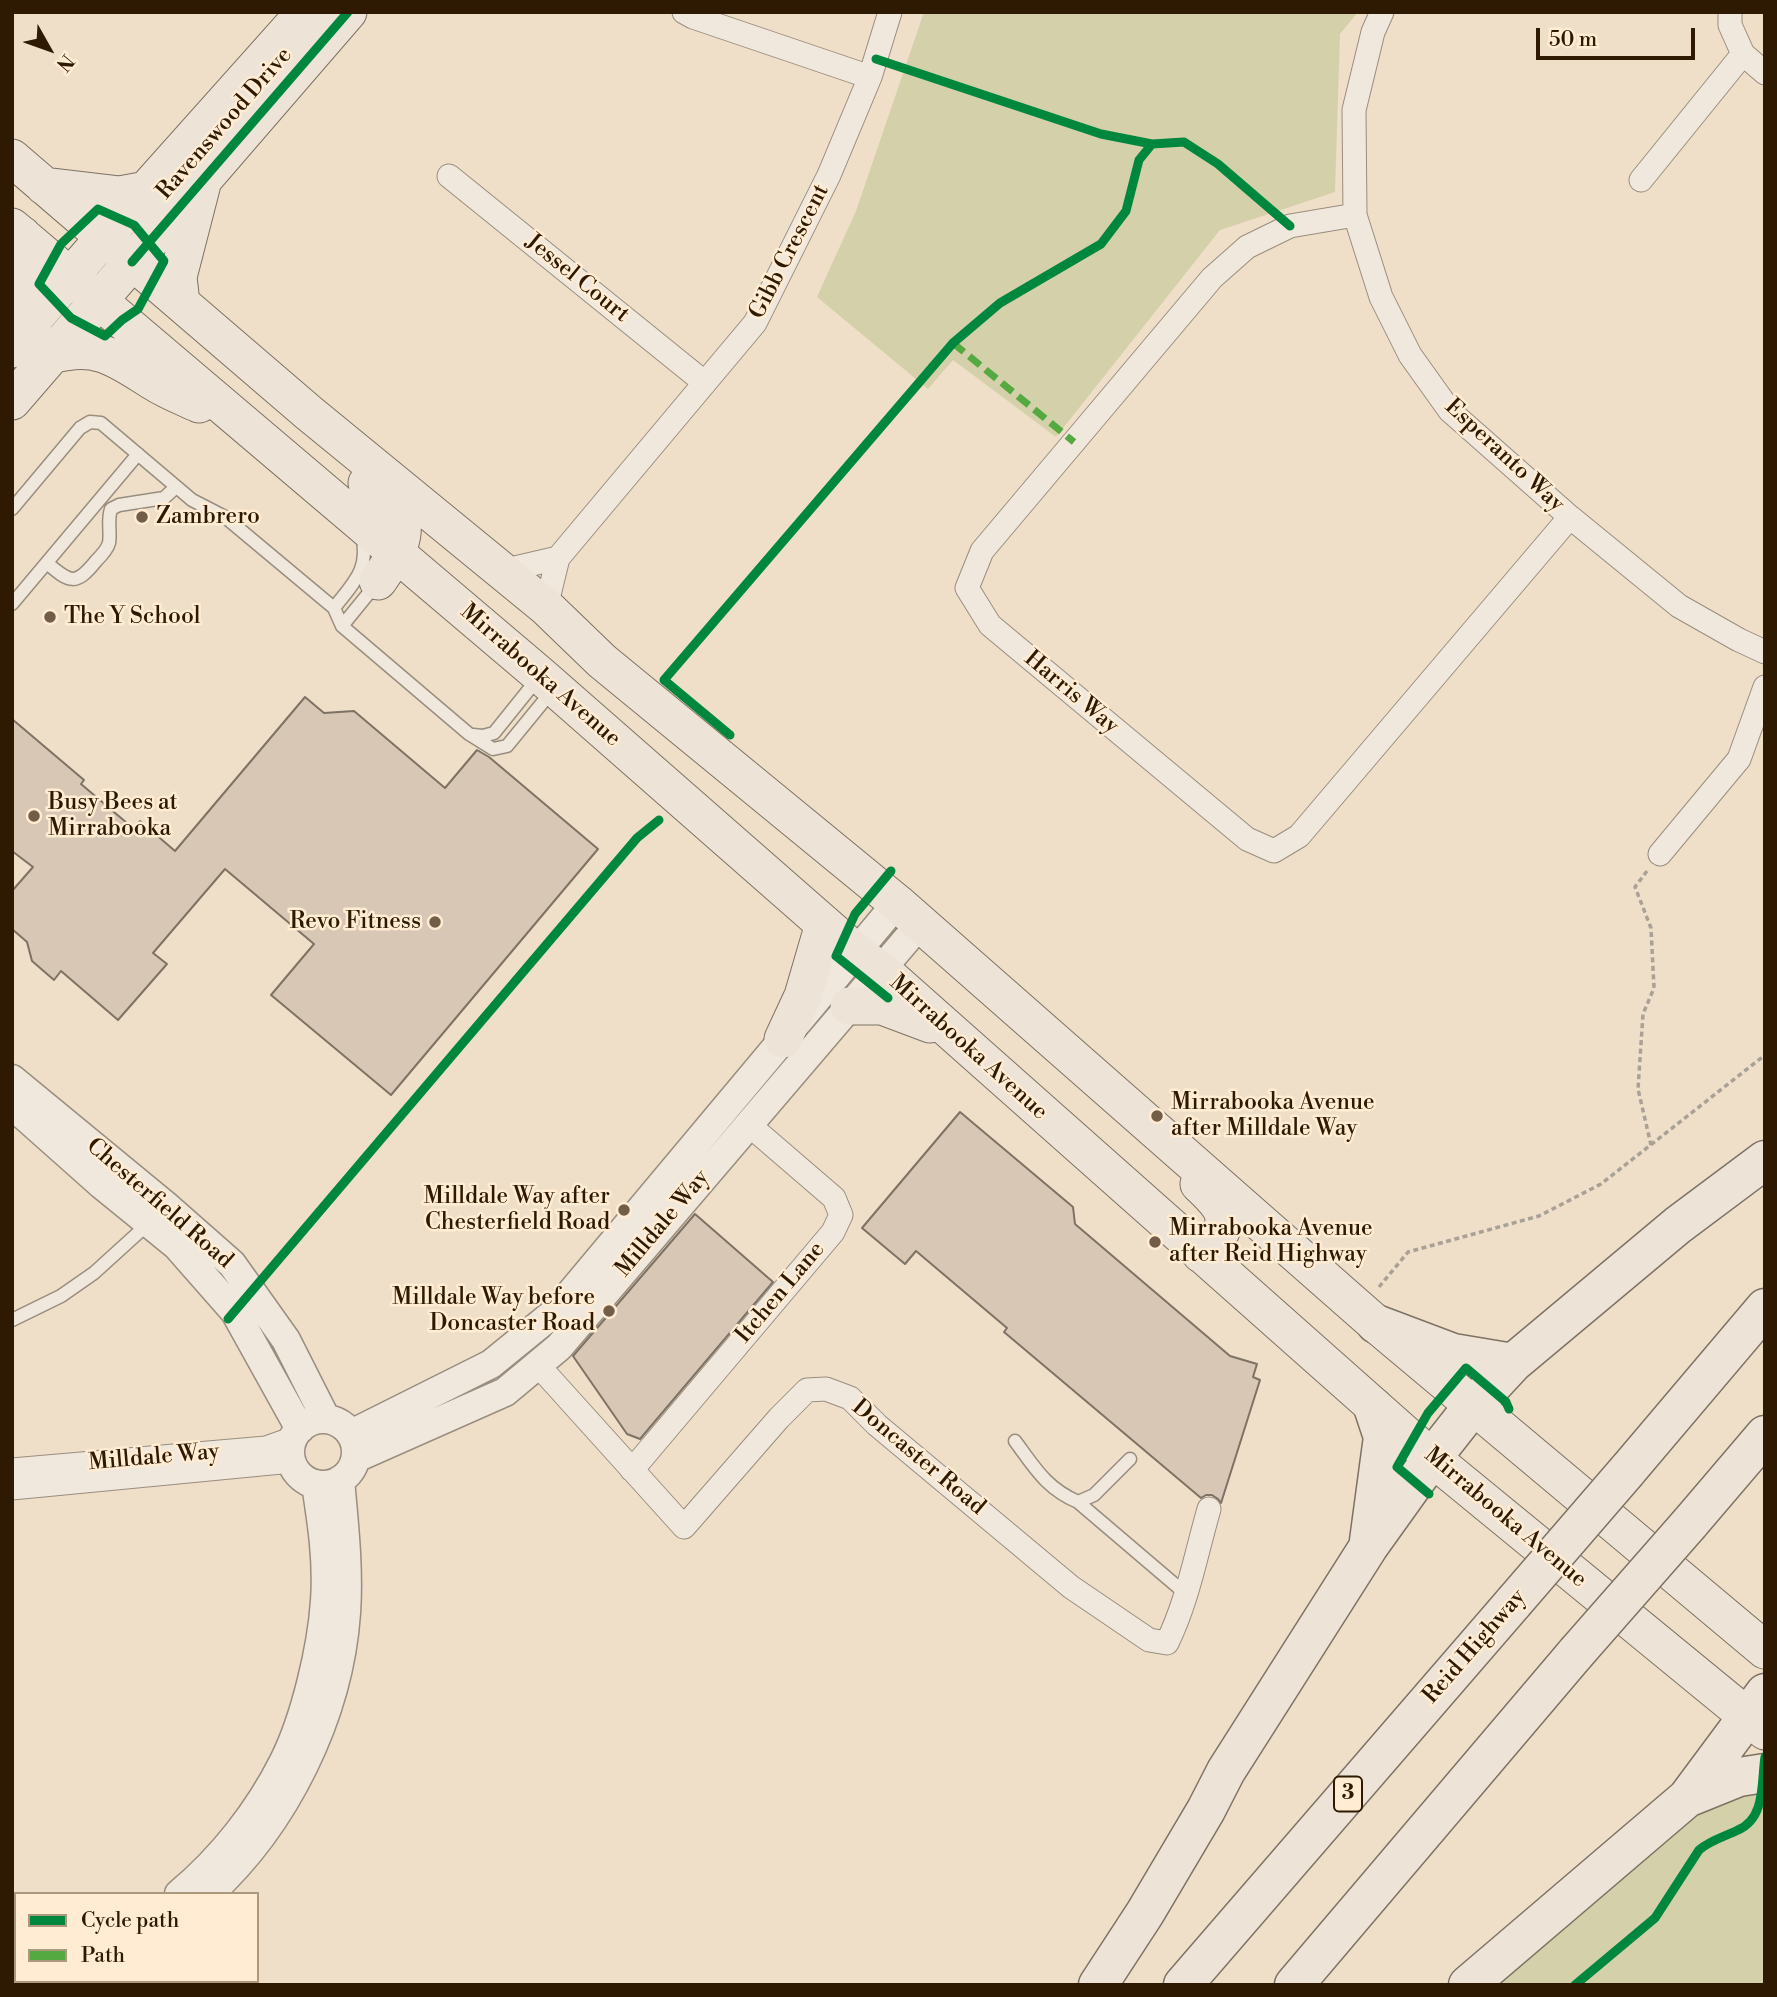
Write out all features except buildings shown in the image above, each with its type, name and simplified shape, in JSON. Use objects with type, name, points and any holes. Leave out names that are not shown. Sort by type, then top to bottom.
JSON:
[{"type":"highway","points":[[1098,1985],[1145,1913],[1226,1771],[1368,1546],[1473,1406],[1513,1363],[1678,1225],[1765,1160]]},
{"type":"highway","points":[[1376,1307],[1453,1353],[1513,1363]]},
{"type":"highway","name":"Reid Highway","points":[[1183,1985],[1765,1308]]},
{"type":"highway","points":[[1368,1546],[1383,1437],[1373,1407]]},
{"type":"highway","points":[[1294,1985],[1765,1435]]},
{"type":"highway","points":[[1468,1985],[1686,1798],[1759,1713]]},
{"type":"highway","points":[[1686,1798],[1739,1777],[1765,1773]]},
{"type":"main road","name":"Ravenswood Drive","points":[[12,349],[37,315],[305,12]]},
{"type":"main road","name":"Ravenswood Drive","points":[[12,401],[348,12]]},
{"type":"main road","points":[[12,158],[309,412],[546,607],[602,660],[908,913],[1130,1108],[1376,1307],[1473,1406],[1765,1650]]},
{"type":"main road","points":[[181,303],[178,277],[203,179]]},
{"type":"main road","points":[[44,186],[120,195],[147,190]]},
{"type":"main road","points":[[12,320],[31,261],[17,231]]},
{"type":"main road","name":"Mirrabooka Avenue","points":[[17,231],[359,522],[397,569],[547,681],[956,1037],[1432,1458],[1759,1713]]},
{"type":"main road","points":[[52,355],[83,349],[111,356],[156,383],[247,427]]},
{"type":"main road","points":[[309,412],[341,460],[397,509],[401,523],[397,569]]},
{"type":"main road","points":[[547,681],[552,666],[567,661],[602,660]]},
{"type":"main road","points":[[783,1039],[803,996],[824,924]]},
{"type":"main road","points":[[849,1006],[884,1007],[931,1024],[956,1037]]},
{"type":"main road","points":[[1130,1108],[1171,1157],[1217,1201],[1223,1211],[1225,1222],[1221,1233],[1216,1241],[1200,1254]]},
{"type":"street","points":[[684,12],[870,77]]},
{"type":"street","name":"Gibb Crescent","points":[[546,607],[558,558],[755,323],[829,175],[870,77],[890,12]]},
{"type":"street","name":"Esperanto Way","points":[[1382,12],[1373,32],[1354,110],[1355,215],[1381,298],[1410,355],[1450,411],[1570,517],[1679,606],[1765,652]]},
{"type":"street","points":[[1730,12],[1730,25],[1743,54],[1765,73]]},
{"type":"street","points":[[1641,180],[1743,54]]},
{"type":"street","name":"Jessel Court","points":[[449,176],[705,383]]},
{"type":"street","name":"Harris Way","points":[[1355,215],[1290,226],[1247,247],[1212,278],[982,551],[967,588],[990,625],[1247,839],[1274,851],[1299,836],[1570,517]]},
{"type":"street","points":[[502,571],[558,558]]},
{"type":"street","points":[[1660,854],[1740,759],[1765,687]]},
{"type":"street","name":"Milldale Way","points":[[341,1464],[491,1363],[555,1312],[783,1039],[868,960],[908,913]]},
{"type":"street","name":"Milldale Way","points":[[341,1464],[505,1392],[559,1347],[849,1006],[868,960]]},
{"type":"street","name":"Chesterfield Road","points":[[12,1079],[157,1214],[177,1246],[235,1312],[303,1437]]},
{"type":"street","name":"Chesterfield Road","points":[[12,1105],[93,1177],[157,1214]]},
{"type":"street","name":"Itchen Lane","points":[[632,1470],[833,1232],[841,1215],[834,1198],[748,1124]]},
{"type":"street","name":"Doncaster Road","points":[[537,1364],[684,1527],[779,1418],[807,1390],[826,1389],[850,1398],[877,1425],[1072,1587],[1149,1640],[1167,1643],[1186,1594],[1209,1509]]},
{"type":"street","points":[[181,1892],[224,1850],[247,1821],[284,1761],[310,1685],[346,1614],[341,1464],[344,1426],[303,1437],[297,1471],[305,1480],[341,1464]]},
{"type":"street","name":"Milldale Way","points":[[12,1470],[266,1448],[303,1437]]},
{"type":"street","name":"Milldale Way","points":[[12,1488],[303,1437]]},
{"type":"street","points":[[211,1892],[253,1847],[300,1774],[332,1691],[330,1648]]},
{"type":"lane","points":[[12,509],[80,428],[90,422],[101,423],[192,500],[225,517],[334,608],[342,626],[469,734],[493,749],[507,746],[547,681]]},
{"type":"lane","points":[[12,604],[138,454]]},
{"type":"lane","points":[[47,563],[63,577],[73,580],[83,577],[107,548],[111,509],[119,505],[164,498],[176,487]]},
{"type":"lane","points":[[334,608],[360,575],[364,559],[364,541],[359,522]]},
{"type":"lane","points":[[342,626],[397,569]]},
{"type":"lane","points":[[469,734],[482,736],[494,733],[547,681]]},
{"type":"lane","points":[[12,1320],[61,1296],[94,1273],[157,1214]]},
{"type":"lane","points":[[1015,1441],[1044,1480],[1078,1502],[1186,1594]]},
{"type":"lane","points":[[1078,1502],[1094,1495],[1130,1460]]},
{"type":"path","points":[[1651,1145],[1638,1089],[1643,1014],[1654,988],[1651,928],[1634,887],[1660,854]]},
{"type":"path","points":[[1376,1307],[1408,1252],[1539,1216],[1601,1184],[1765,1055]]},
{"type":"shaded area","points":[[924,12],[1358,12],[1340,34],[1335,192],[1220,230],[1056,437],[953,360],[928,389],[817,297],[856,211]]},
{"type":"shaded area","points":[[1744,1760],[1765,1778],[1765,1985],[1480,1985]]},
{"type":"marked path","points":[[953,343],[1074,442]]},
{"type":"cycle path","points":[[132,262],[348,12]]},
{"type":"cycle path","points":[[876,59],[1101,134],[1152,144]]},
{"type":"cycle path","points":[[730,735],[664,680],[953,343],[1000,303],[1101,244],[1126,211],[1139,160],[1152,144],[1184,142],[1218,164],[1290,226]]},
{"type":"cycle path","points":[[98,209],[134,225],[164,261],[138,309],[105,336],[71,318],[39,284],[61,244],[98,209]]},
{"type":"cycle path","points":[[228,1319],[637,838],[659,820]]},
{"type":"cycle path","points":[[888,998],[836,956],[855,914],[891,871]]},
{"type":"cycle path","points":[[1429,1494],[1397,1467],[1428,1413],[1466,1368],[1506,1402],[1509,1409]]},
{"type":"cycle path","points":[[1575,1985],[1655,1918],[1699,1850],[1738,1830],[1753,1817],[1758,1808],[1765,1757]]},
{"type":"place","name":"Zambrero","points":[[142,517]]},
{"type":"place","name":"The Y School","points":[[50,617]]},
{"type":"place","name":"Busy Bees at Mirrabooka","points":[[34,816]]},
{"type":"place","name":"Revo Fitness","points":[[435,922]]},
{"type":"place","name":"Mirrabooka Avenue after Milldale Way","points":[[1157,1116]]},
{"type":"place","name":"Milldale Way after Chesterfield Road","points":[[624,1210]]},
{"type":"place","name":"Mirrabooka Avenue after Reid Highway","points":[[1155,1242]]},
{"type":"place","name":"Milldale Way before Doncaster Road","points":[[609,1311]]}]
